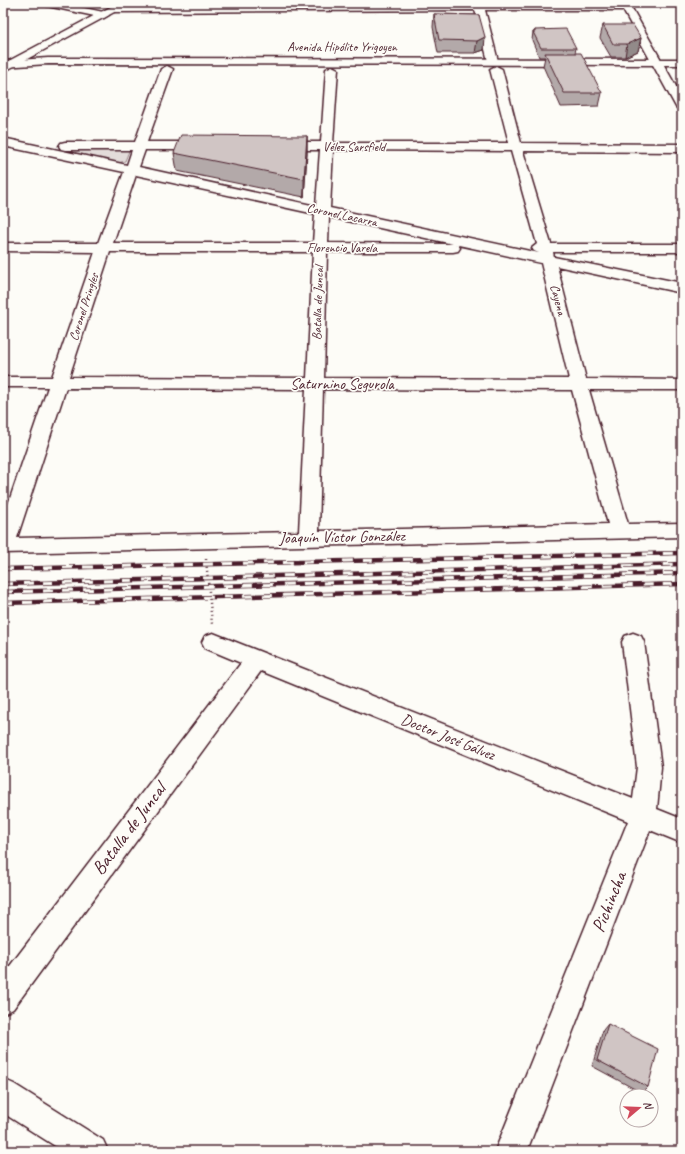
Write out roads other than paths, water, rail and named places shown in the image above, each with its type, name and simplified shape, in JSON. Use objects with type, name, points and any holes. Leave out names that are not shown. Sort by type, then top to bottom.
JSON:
[{"type":"main road","points":[[3,70],[126,3]]},
{"type":"main road","name":"Avenida Hipólito Yrigoyen","points":[[3,64],[48,61],[660,66],[682,69]]},
{"type":"main road","name":"Avenida Hipólito Yrigoyen","points":[[660,66],[682,62]]},
{"type":"main road","name":"Avenida Hipólito Yrigoyen","points":[[3,70],[41,68],[332,69],[495,65]]},
{"type":"street","points":[[47,3],[104,15]]},
{"type":"street","name":"Cayena","points":[[479,5],[516,148],[546,254],[579,385],[620,531]]},
{"type":"street","points":[[114,9],[626,5],[682,107]]},
{"type":"street","name":"Coronel Pringles","points":[[3,546],[104,247],[167,69]]},
{"type":"street","name":"Batalla de Juncal","points":[[309,538],[320,248],[332,69]]},
{"type":"street","name":"Coronel Lacarra","points":[[3,142],[493,248],[546,254],[682,288]]},
{"type":"street","points":[[26,146],[216,146]]},
{"type":"street","name":"Vélez Sarsfield","points":[[264,146],[682,148]]},
{"type":"street","name":"Florencio Varela","points":[[3,247],[493,248]]},
{"type":"street","points":[[546,254],[682,248]]},
{"type":"street","name":"Saturnino Segurola","points":[[3,382],[682,385]]},
{"type":"street","name":"Joaquín Víctor González","points":[[3,546],[682,530]]},
{"type":"street","name":"Doctor José Gálvez","points":[[213,642],[682,831]]},
{"type":"street","name":"Pichincha","points":[[511,1151],[643,816],[648,786],[649,767],[633,642]]},
{"type":"street","name":"Batalla de Juncal","points":[[3,999],[256,660]]},
{"type":"street","points":[[3,1095],[92,1151]]},
{"type":"railway","points":[[3,569],[682,553]]},
{"type":"railway","points":[[3,584],[682,564]]},
{"type":"railway","points":[[3,592],[682,573]]},
{"type":"railway","points":[[3,603],[682,584]]}]
